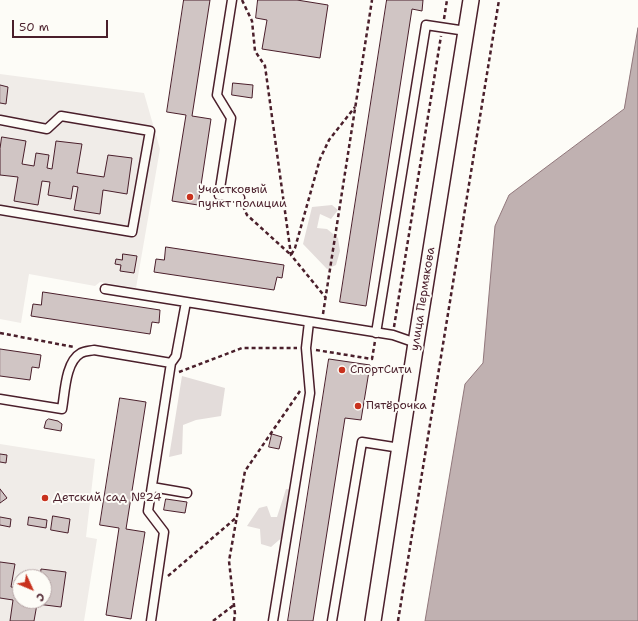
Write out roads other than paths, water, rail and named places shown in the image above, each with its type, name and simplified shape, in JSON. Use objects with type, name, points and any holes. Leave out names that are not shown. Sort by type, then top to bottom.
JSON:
[{"type":"street","name":"улица Пермякова","points":[[373,621],[471,0]]},
{"type":"lane","points":[[232,0],[217,95],[231,118],[219,195],[240,198]]},
{"type":"lane","points":[[376,333],[426,25],[466,32]]},
{"type":"lane","points":[[0,120],[47,128],[61,116],[150,131],[132,232],[0,210]]},
{"type":"lane","points":[[105,289],[393,335],[416,343]]},
{"type":"lane","points":[[151,621],[164,532],[148,511],[171,363],[176,356],[186,302]]},
{"type":"lane","points":[[273,621],[310,393],[306,348],[310,322]]},
{"type":"lane","points":[[0,398],[62,409],[68,372],[74,359],[82,352],[94,350],[171,363]]},
{"type":"lane","points":[[332,621],[362,442],[400,448]]},
{"type":"lane","points":[[152,487],[187,493]]},
{"type":"place","name":"Участковый пункт полиции","points":[[190,197]]},
{"type":"place","name":"СпортСити","points":[[342,370]]},
{"type":"place","name":"Пятёрочка","points":[[358,406]]},
{"type":"place","name":"Детский сад №24","points":[[45,498]]}]
